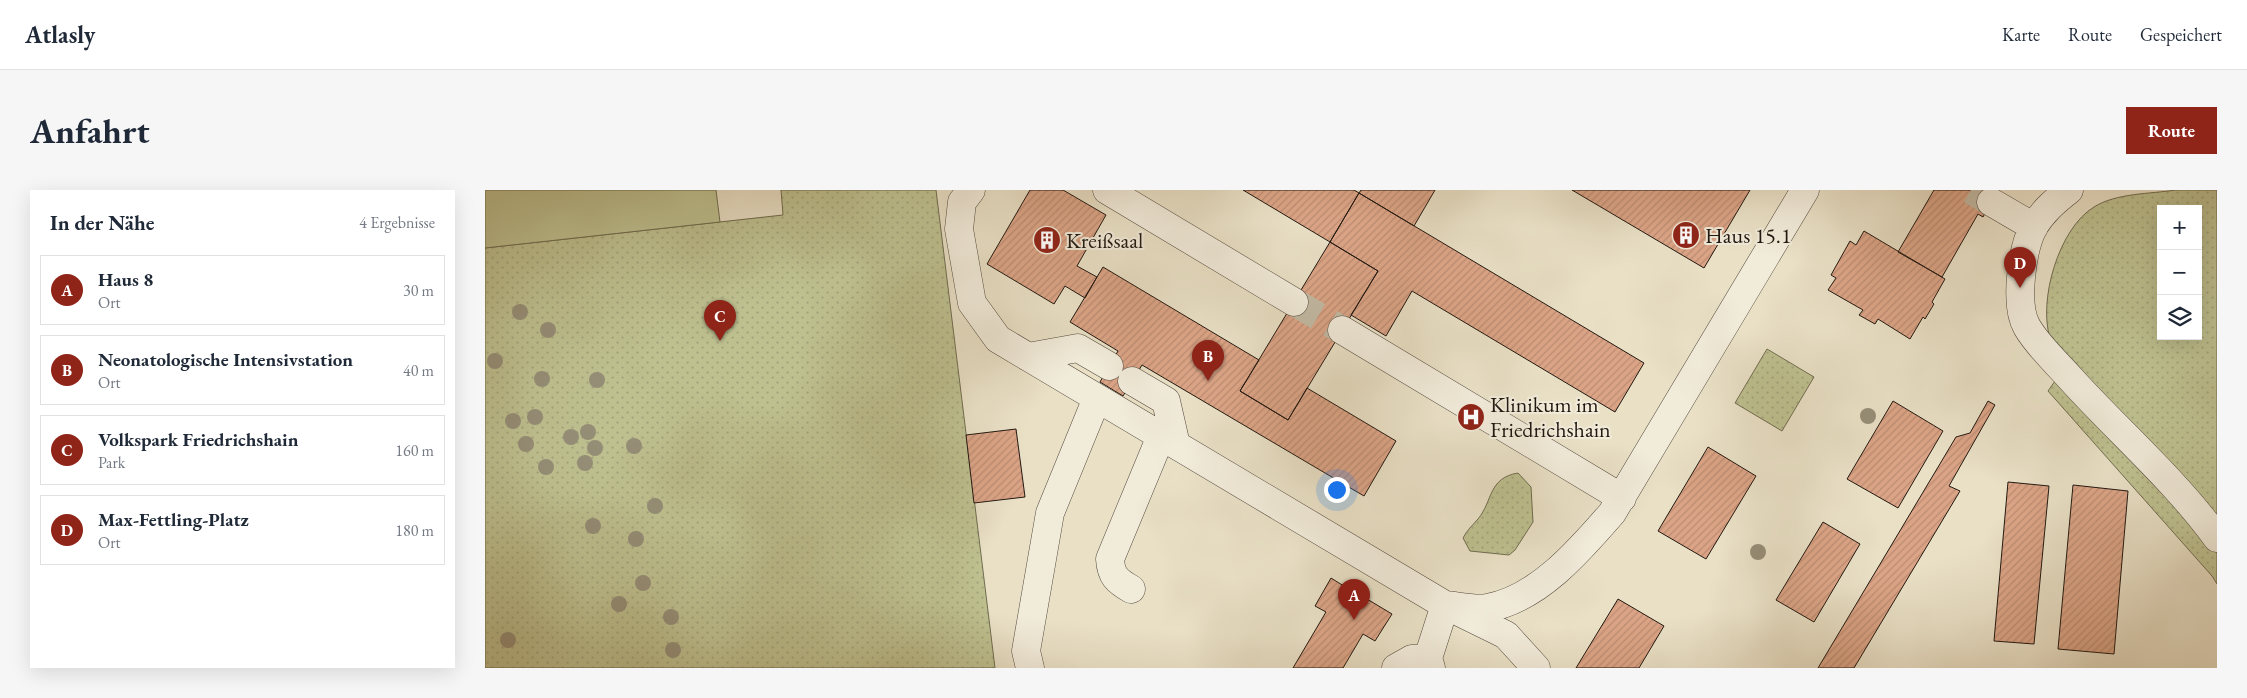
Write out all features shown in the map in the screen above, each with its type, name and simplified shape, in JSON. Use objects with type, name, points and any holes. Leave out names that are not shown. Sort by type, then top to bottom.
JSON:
[{"type":"lane","points":[[971,190],[962,202],[959,229],[972,303],[998,339],[1445,605],[1506,635],[1536,668]]},
{"type":"lane","points":[[1107,190],[1294,302]]},
{"type":"lane","points":[[1445,605],[1485,609],[1518,599],[1576,555],[1622,498],[1805,190]]},
{"type":"lane","points":[[2069,190],[2049,206],[2034,227],[2025,246],[2020,292],[2026,326],[2094,404],[2170,482],[2217,538]]},
{"type":"lane","points":[[1991,202],[2034,227]]},
{"type":"lane","points":[[1342,330],[1622,498]]},
{"type":"lane","points":[[1028,357],[1078,348],[1109,366]]},
{"type":"lane","points":[[1131,589],[1116,580],[1111,571],[1110,559],[1169,441],[1166,401],[1132,380]]},
{"type":"lane","points":[[1030,668],[1026,651],[1050,513],[1097,398]]},
{"type":"lane","points":[[1396,668],[1412,659],[1429,663],[1445,605]]},
{"type":"green space","points":[[485,190],[716,190],[720,222],[485,248]]},
{"type":"green space","points":[[781,190],[936,190],[995,668],[485,668],[485,248],[783,215]]},
{"type":"green space","points":[[2176,190],[2217,190],[2217,584],[2212,576],[2048,391],[2067,364],[2050,338],[2047,322],[2049,285],[2054,266],[2071,231],[2082,217],[2103,202],[2133,195]]},
{"type":"green space","points":[[1767,349],[1814,377],[1782,431],[1735,403]]},
{"type":"green space","points":[[1518,473],[1531,487],[1533,522],[1515,550],[1509,555],[1470,551],[1463,538],[1483,512],[1496,485],[1508,476]]},
{"type":"building","name":"Kreißsaal","points":[[1030,190],[1063,190],[1106,215],[1077,266],[1097,277],[1085,298],[1065,286],[1054,304],[987,264]]},
{"type":"building","points":[[1243,190],[1354,190],[1359,193],[1330,242]]},
{"type":"building","points":[[1361,190],[1435,190],[1414,226],[1359,193]]},
{"type":"building","name":"Haus 15.1","points":[[1572,190],[1750,190],[1704,268]]},
{"type":"building","points":[[1934,190],[1998,190],[1983,217],[1978,214],[1942,277],[1898,252]]},
{"type":"building","points":[[1359,193],[1644,363],[1615,412],[1412,291],[1386,336],[1351,315],[1378,271],[1330,242]]},
{"type":"building","points":[[1864,231],[1945,279],[1932,302],[1934,304],[1925,319],[1923,317],[1910,339],[1878,319],[1875,324],[1859,315],[1863,310],[1828,290],[1836,278],[1831,275],[1850,241],[1856,245]]},
{"type":"building","points":[[1330,242],[1378,271],[1288,420],[1240,391]]},
{"type":"building","points":[[1103,267],[1259,360],[1240,391],[1288,420],[1307,388],[1396,441],[1364,496],[1142,365],[1123,396],[1100,382],[1118,351],[1070,322]]},
{"type":"building","points":[[1893,401],[1943,431],[1898,508],[1847,479]]},
{"type":"building","points":[[1988,401],[1995,405],[1949,486],[1960,491],[1854,668],[1818,668],[1956,437],[1970,433]]},
{"type":"building","points":[[1016,429],[1025,497],[974,503],[966,435]]},
{"type":"building","points":[[1708,447],[1756,476],[1706,559],[1658,531]]},
{"type":"building","points":[[2008,482],[2049,486],[2034,644],[1994,641]]},
{"type":"building","points":[[2073,485],[2128,491],[2114,654],[2058,649]]},
{"type":"building","points":[[1823,522],[1860,544],[1814,622],[1776,600]]},
{"type":"building","points":[[1331,578],[1355,593],[1357,589],[1369,596],[1367,599],[1392,614],[1375,641],[1363,634],[1343,668],[1293,668],[1326,612],[1315,606]]},
{"type":"building","points":[[1618,599],[1664,626],[1639,668],[1576,668]]},
{"type":"tunnel","points":[[1971,190],[1991,202]]},
{"type":"tunnel","points":[[1294,302],[1342,330]]},
{"type":"place","name":"Haus 15.1","points":[[1686,235]]},
{"type":"place","name":"Kreißsaal","points":[[1047,240]]},
{"type":"place","name":"Max-Fettling-Platz","points":[[2020,288]]},
{"type":"place","name":"Volkspark Friedrichshain","points":[[720,341]]},
{"type":"place","name":"Neonatologische Intensivstation","points":[[1208,381]]},
{"type":"place","name":"Klinikum im Friedrichshain","points":[[1471,417]]},
{"type":"place","name":"Haus 8","points":[[1354,620]]}]
